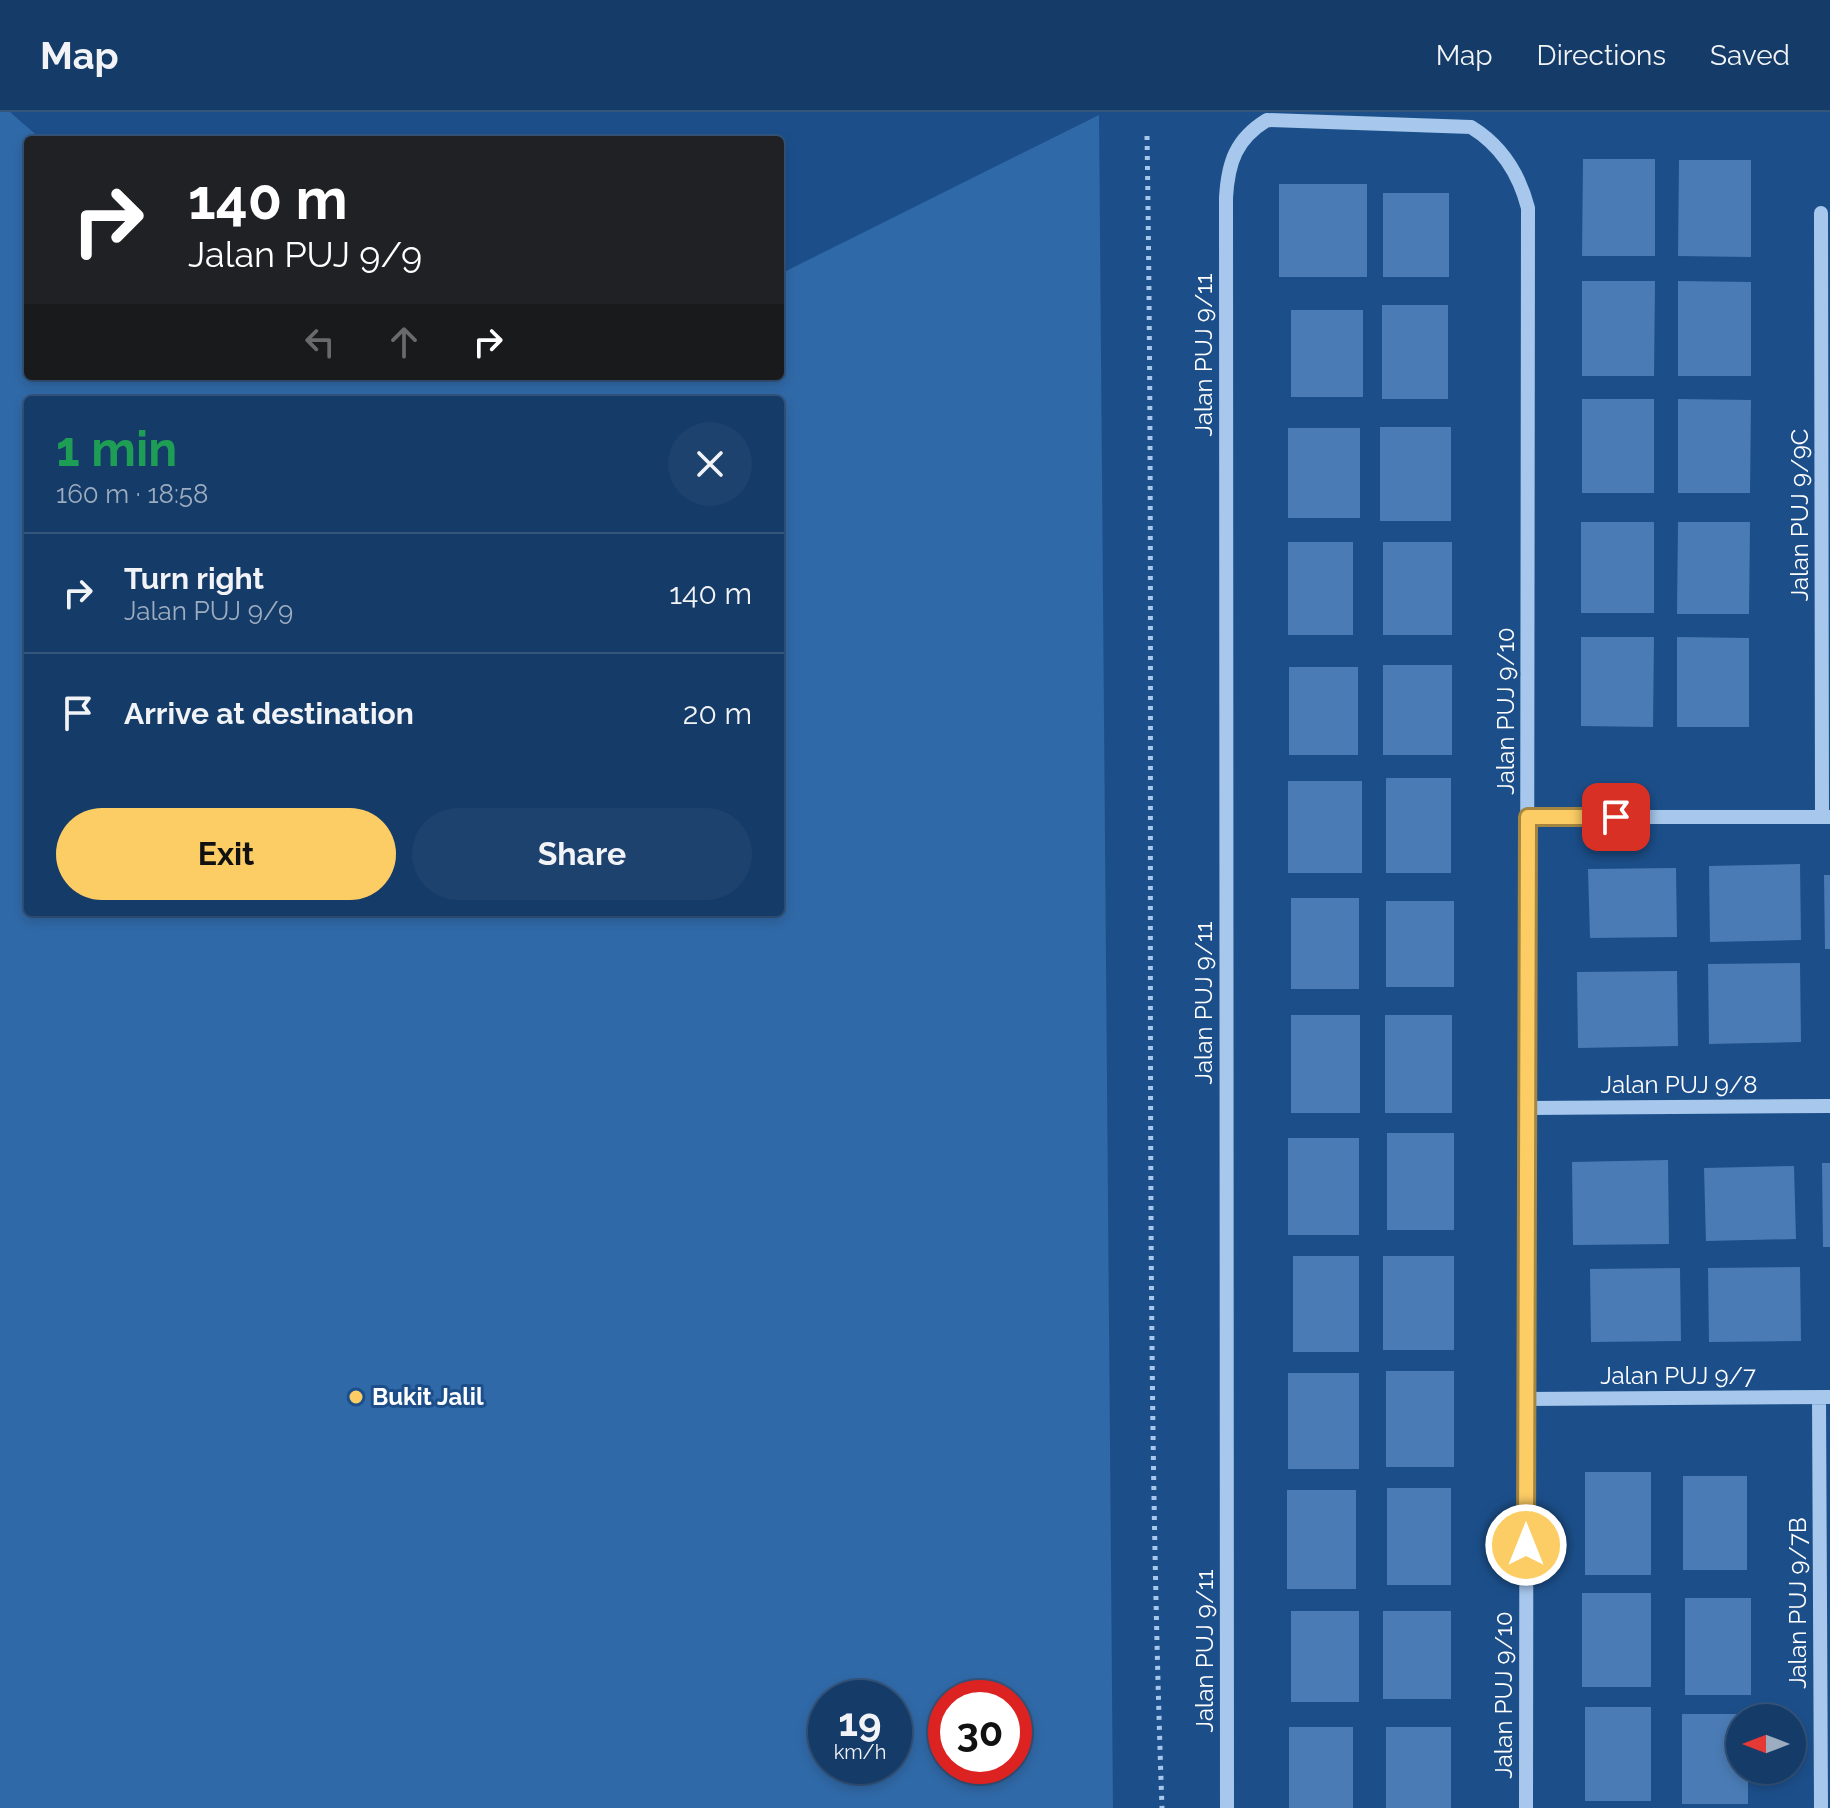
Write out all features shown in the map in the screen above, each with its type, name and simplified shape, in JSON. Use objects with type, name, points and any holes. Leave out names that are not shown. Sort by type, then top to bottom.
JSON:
[{"type":"street","name":"Jalan PUJ 9/10","points":[[1226,198],[1227,173],[1235,150],[1247,132],[1267,120],[1471,127],[1492,140],[1521,182],[1528,208],[1526,1808]]},
{"type":"street","name":"Jalan PUJ 9/11","points":[[1226,198],[1227,1808]]},
{"type":"street","name":"Jalan PUJ 9/9C","points":[[1821,213],[1826,817]]},
{"type":"street","points":[[1528,817],[1826,817]]},
{"type":"street","name":"Jalan PUJ 9/8","points":[[1528,1108],[1830,1106]]},
{"type":"street","name":"Jalan PUJ 9/7","points":[[1526,1399],[1825,1397]]},
{"type":"street","name":"Jalan PUJ 9/7B","points":[[1821,1808],[1825,1397]]},
{"type":"path","points":[[1147,136],[1151,416],[1149,1164],[1162,1808]]},
{"type":"shaded area","points":[[0,112],[10,112],[37,136],[24,136],[24,380],[784,380],[784,272],[1099,115],[1113,1808],[0,1808]]},
{"type":"building","points":[[1583,159],[1655,159],[1655,256],[1582,256]]},
{"type":"building","points":[[1679,160],[1751,160],[1751,257],[1678,256]]},
{"type":"building","points":[[1279,184],[1367,184],[1367,277],[1279,277]]},
{"type":"building","points":[[1383,193],[1449,193],[1449,277],[1383,277]]},
{"type":"building","points":[[1582,281],[1655,281],[1654,376],[1582,376]]},
{"type":"building","points":[[1678,281],[1751,282],[1751,376],[1678,376]]},
{"type":"building","points":[[1382,305],[1448,305],[1448,399],[1382,399]]},
{"type":"building","points":[[1291,310],[1363,310],[1363,397],[1291,397]]},
{"type":"building","points":[[1582,399],[1654,399],[1654,493],[1582,493]]},
{"type":"building","points":[[1678,399],[1751,400],[1750,493],[1678,493]]},
{"type":"building","points":[[1380,427],[1451,427],[1451,521],[1380,521]]},
{"type":"building","points":[[1288,428],[1360,428],[1360,518],[1288,518]]},
{"type":"building","points":[[1581,522],[1654,522],[1654,613],[1581,613]]},
{"type":"building","points":[[1678,522],[1750,522],[1749,614],[1677,614]]},
{"type":"building","points":[[1288,542],[1353,542],[1353,635],[1288,635]]},
{"type":"building","points":[[1383,542],[1452,542],[1452,635],[1383,635]]},
{"type":"building","points":[[1581,637],[1654,637],[1653,727],[1581,726]]},
{"type":"building","points":[[1677,637],[1749,638],[1749,727],[1677,727]]},
{"type":"building","points":[[1383,665],[1452,665],[1452,755],[1383,755]]},
{"type":"building","points":[[1289,667],[1358,667],[1358,755],[1289,755]]},
{"type":"building","points":[[1386,778],[1451,778],[1451,873],[1386,873]]},
{"type":"building","points":[[1288,781],[1362,781],[1362,873],[1288,873]]},
{"type":"building","points":[[1800,864],[1801,940],[1710,942],[1709,866]]},
{"type":"building","points":[[1676,868],[1677,937],[1590,938],[1588,869]]},
{"type":"building","points":[[1824,875],[1830,875],[1830,949],[1825,949]]},
{"type":"building","points":[[1291,898],[1359,898],[1359,989],[1291,989]]},
{"type":"building","points":[[1386,901],[1454,901],[1454,987],[1386,987]]},
{"type":"building","points":[[1800,963],[1801,1042],[1709,1044],[1708,964]]},
{"type":"building","points":[[1677,971],[1678,1046],[1578,1048],[1577,972]]},
{"type":"building","points":[[1291,1015],[1360,1015],[1360,1113],[1291,1113]]},
{"type":"building","points":[[1385,1015],[1452,1015],[1452,1113],[1385,1113]]},
{"type":"building","points":[[1387,1133],[1454,1133],[1454,1230],[1387,1230]]},
{"type":"building","points":[[1288,1138],[1359,1138],[1359,1235],[1288,1235]]},
{"type":"building","points":[[1668,1160],[1669,1244],[1573,1245],[1572,1162]]},
{"type":"building","points":[[1822,1163],[1830,1163],[1830,1247],[1823,1247]]},
{"type":"building","points":[[1794,1166],[1796,1239],[1706,1241],[1704,1168]]},
{"type":"building","points":[[1293,1256],[1359,1256],[1359,1352],[1293,1352]]},
{"type":"building","points":[[1383,1256],[1454,1256],[1454,1350],[1383,1350]]},
{"type":"building","points":[[1800,1267],[1801,1341],[1709,1342],[1708,1268]]},
{"type":"building","points":[[1680,1268],[1681,1341],[1591,1342],[1590,1269]]},
{"type":"building","points":[[1386,1371],[1454,1371],[1454,1467],[1386,1467]]},
{"type":"building","points":[[1288,1373],[1359,1373],[1359,1469],[1288,1469]]},
{"type":"building","points":[[1585,1472],[1651,1472],[1651,1575],[1585,1575]]},
{"type":"building","points":[[1683,1476],[1747,1476],[1747,1570],[1683,1570]]},
{"type":"building","points":[[1387,1488],[1451,1488],[1451,1585],[1387,1585]]},
{"type":"building","points":[[1287,1490],[1356,1490],[1356,1589],[1287,1589]]},
{"type":"building","points":[[1582,1593],[1651,1593],[1651,1687],[1582,1687]]},
{"type":"building","points":[[1685,1598],[1751,1598],[1751,1695],[1685,1695]]},
{"type":"building","points":[[1291,1611],[1359,1611],[1359,1702],[1291,1702]]},
{"type":"building","points":[[1383,1611],[1451,1611],[1451,1699],[1383,1699]]},
{"type":"building","points":[[1585,1707],[1651,1707],[1651,1801],[1585,1801]]},
{"type":"building","points":[[1682,1714],[1726,1714],[1726,1784],[1748,1784],[1748,1804],[1682,1804]]},
{"type":"building","points":[[1289,1727],[1353,1727],[1353,1808],[1289,1808]]},
{"type":"building","points":[[1386,1727],[1451,1727],[1451,1808],[1386,1808]]},
{"type":"place","name":"Bukit Jalil","points":[[356,1397]]},
{"type":"route","points":[[1526,1545],[1528,817],[1616,817]]}]
